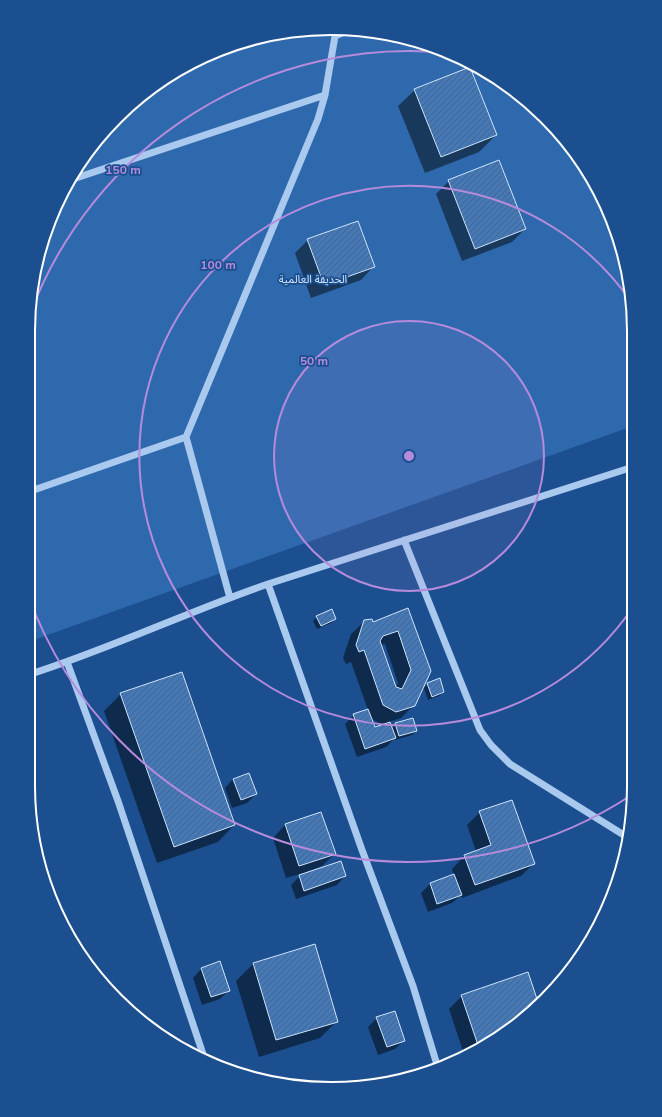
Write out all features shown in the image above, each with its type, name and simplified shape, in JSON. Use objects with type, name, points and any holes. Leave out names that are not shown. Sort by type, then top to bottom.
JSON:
[{"type":"street","points":[[230,598],[186,437],[318,119],[325,95],[334,35]]},
{"type":"street","points":[[79,177],[325,95]]},
{"type":"street","points":[[35,490],[186,437]]},
{"type":"street","points":[[35,673],[67,662],[268,584],[627,469]]},
{"type":"street","points":[[404,540],[480,730],[491,745],[510,764],[623,834]]},
{"type":"street","points":[[268,584],[362,850],[413,986],[436,1062]]},
{"type":"street","points":[[67,662],[118,801],[202,1052]]},
{"type":"green space","name":"الحديقة العالمية","points":[[312,36],[350,36],[389,41],[426,51],[462,66],[495,85],[526,108],[554,136],[566,151],[587,183],[604,218],[617,254],[626,312],[627,428],[35,640],[35,331],[41,273],[51,236],[66,200],[85,167],[108,136],[136,108],[151,96],[183,75],[236,51],[273,41]]},
{"type":"building","points":[[466,68],[472,71],[497,135],[441,157],[414,89]]},
{"type":"building","points":[[499,160],[526,229],[475,249],[448,180]]},
{"type":"building","points":[[358,221],[375,267],[324,285],[307,239]]},
{"type":"building","points":[[408,608],[431,671],[415,706],[396,712],[383,705],[364,650],[359,652],[356,645],[364,620],[372,619],[373,622]],"holes":[[[398,631],[411,670],[402,689],[396,687],[380,641],[383,636]]]},
{"type":"building","points":[[332,609],[336,619],[321,626],[316,616]]},
{"type":"building","points":[[182,672],[235,825],[174,847],[120,693]]},
{"type":"building","points":[[440,678],[444,692],[432,697],[427,683]]},
{"type":"building","points":[[368,709],[375,727],[390,722],[396,738],[365,749],[353,714]]},
{"type":"building","points":[[413,718],[417,731],[399,736],[395,723]]},
{"type":"building","points":[[249,773],[257,794],[241,800],[233,779]]},
{"type":"building","points":[[512,800],[535,864],[475,885],[464,855],[491,845],[479,811]]},
{"type":"building","points":[[321,812],[336,854],[299,866],[285,824]]},
{"type":"building","points":[[341,861],[346,876],[304,891],[299,875]]},
{"type":"building","points":[[454,874],[462,895],[437,904],[430,883]]},
{"type":"building","points":[[315,944],[338,1022],[276,1040],[253,963]]},
{"type":"building","points":[[220,961],[230,991],[211,997],[201,968]]},
{"type":"building","points":[[528,972],[537,998],[511,1021],[477,1043],[461,995]]},
{"type":"building","points":[[395,1011],[405,1041],[387,1047],[376,1017]]}]
